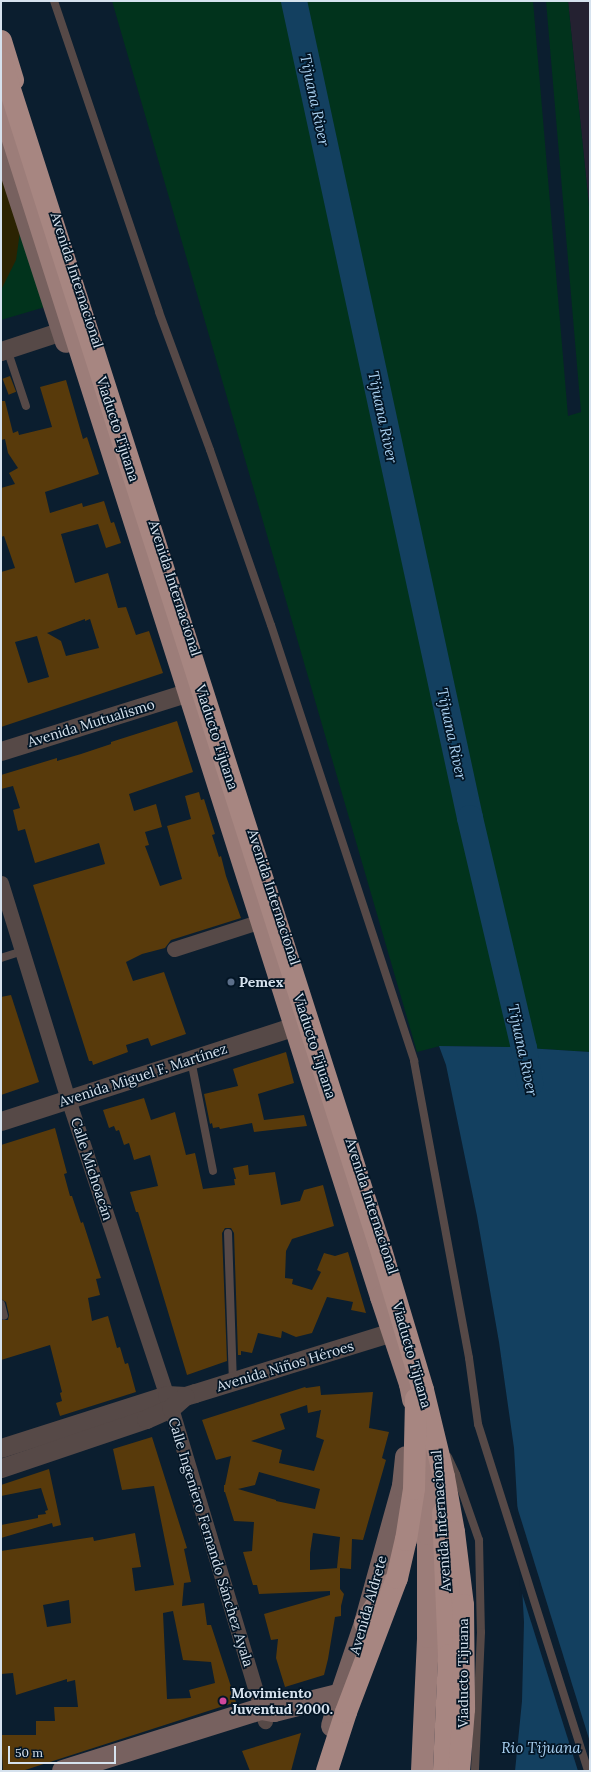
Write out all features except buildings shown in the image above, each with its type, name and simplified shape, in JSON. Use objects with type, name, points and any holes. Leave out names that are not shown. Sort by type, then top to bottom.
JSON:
[{"type":"highway","name":"Avenida Internacional","points":[[1,41],[411,1327],[426,1384],[435,1434],[444,1523],[449,1655],[444,1771]]},
{"type":"highway","name":"Viaducto Tijuana","points":[[1,61],[381,1250],[423,1390],[445,1485],[454,1532],[463,1605],[464,1709],[459,1771]]},
{"type":"highway","name":"Viaducto Tijuana","points":[[1,81],[371,1246],[400,1339],[416,1399],[439,1505],[449,1573],[456,1653],[454,1747],[451,1771]]},
{"type":"highway","name":"Avenida Internacional","points":[[1,102],[410,1384],[420,1434],[425,1481],[428,1534],[428,1637],[422,1771]]},
{"type":"highway","points":[[327,1771],[351,1697],[397,1578],[410,1521],[414,1489],[416,1399]]},
{"type":"highway","points":[[365,1623],[397,1572],[416,1521],[425,1481]]},
{"type":"main road","name":"Avenida Internacional","points":[[1,142],[180,695],[285,1029],[386,1334],[406,1410],[408,1437]]},
{"type":"main road","name":"Avenida Aldrete","points":[[320,1771],[340,1694],[365,1623],[403,1486],[408,1437]]},
{"type":"main road","points":[[63,1771],[340,1694]]},
{"type":"main road","points":[[114,1771],[266,1714]]},
{"type":"street","points":[[4,350],[62,331]]},
{"type":"street","name":"Avenida Mutualismo","points":[[1,750],[180,695]]},
{"type":"street","name":"Calle Michoacán","points":[[1,883],[68,1099],[174,1400]]},
{"type":"street","points":[[174,949],[252,924]]},
{"type":"street","name":"Avenida Miguel F. Martínez","points":[[1,1121],[285,1029]]},
{"type":"street","name":"Avenida Niños Héroes","points":[[1,1448],[50,1431],[174,1400],[233,1383],[386,1334]]},
{"type":"street","name":"Avenida Niños Héroes","points":[[1,1468],[56,1451],[174,1400]]},
{"type":"street","name":"Calle Ingeniero Fernando Sánchez Ayala","points":[[174,1400],[266,1714]]},
{"type":"street","points":[[50,1431],[56,1451]]},
{"type":"lane","points":[[54,1],[158,312],[210,450],[271,625],[414,1061],[469,1358],[478,1424],[588,1771]]},
{"type":"lane","points":[[4,350],[26,406]]},
{"type":"lane","points":[[1,958],[22,951]]},
{"type":"lane","points":[[191,1060],[213,1171]]},
{"type":"lane","points":[[228,1233],[233,1383]]},
{"type":"lane","points":[[1,1304],[4,1316]]},
{"type":"lane","points":[[435,1434],[456,1474],[479,1540],[481,1632],[475,1771]]},
{"type":"shaded area","points":[[568,1],[590,1],[590,216]]},
{"type":"green space","points":[[112,1],[533,1],[568,416],[581,412],[546,1],[568,1],[590,216],[590,1052],[511,1047],[440,1046],[417,1052]]},
{"type":"green space","points":[[1,168],[45,307],[1,320]]},
{"type":"sand","points":[[1,171],[20,232],[16,260],[1,290]]},
{"type":"water","name":"Rio Tijuana","points":[[439,1046],[511,1047],[590,1052],[590,1771],[515,1771],[522,1701],[524,1622],[514,1448],[499,1342],[477,1216],[446,1065]]},
{"type":"pier","points":[[515,1500],[590,1742],[590,1771],[578,1771],[520,1587]]},
{"type":"waterway","name":"Tijuana River","points":[[294,1],[470,818],[524,1048],[530,1083]]},
{"type":"place","name":"Pemex","points":[[231,982]]},
{"type":"place","name":"Movimiento Juventud 2000.","points":[[223,1701]]}]
